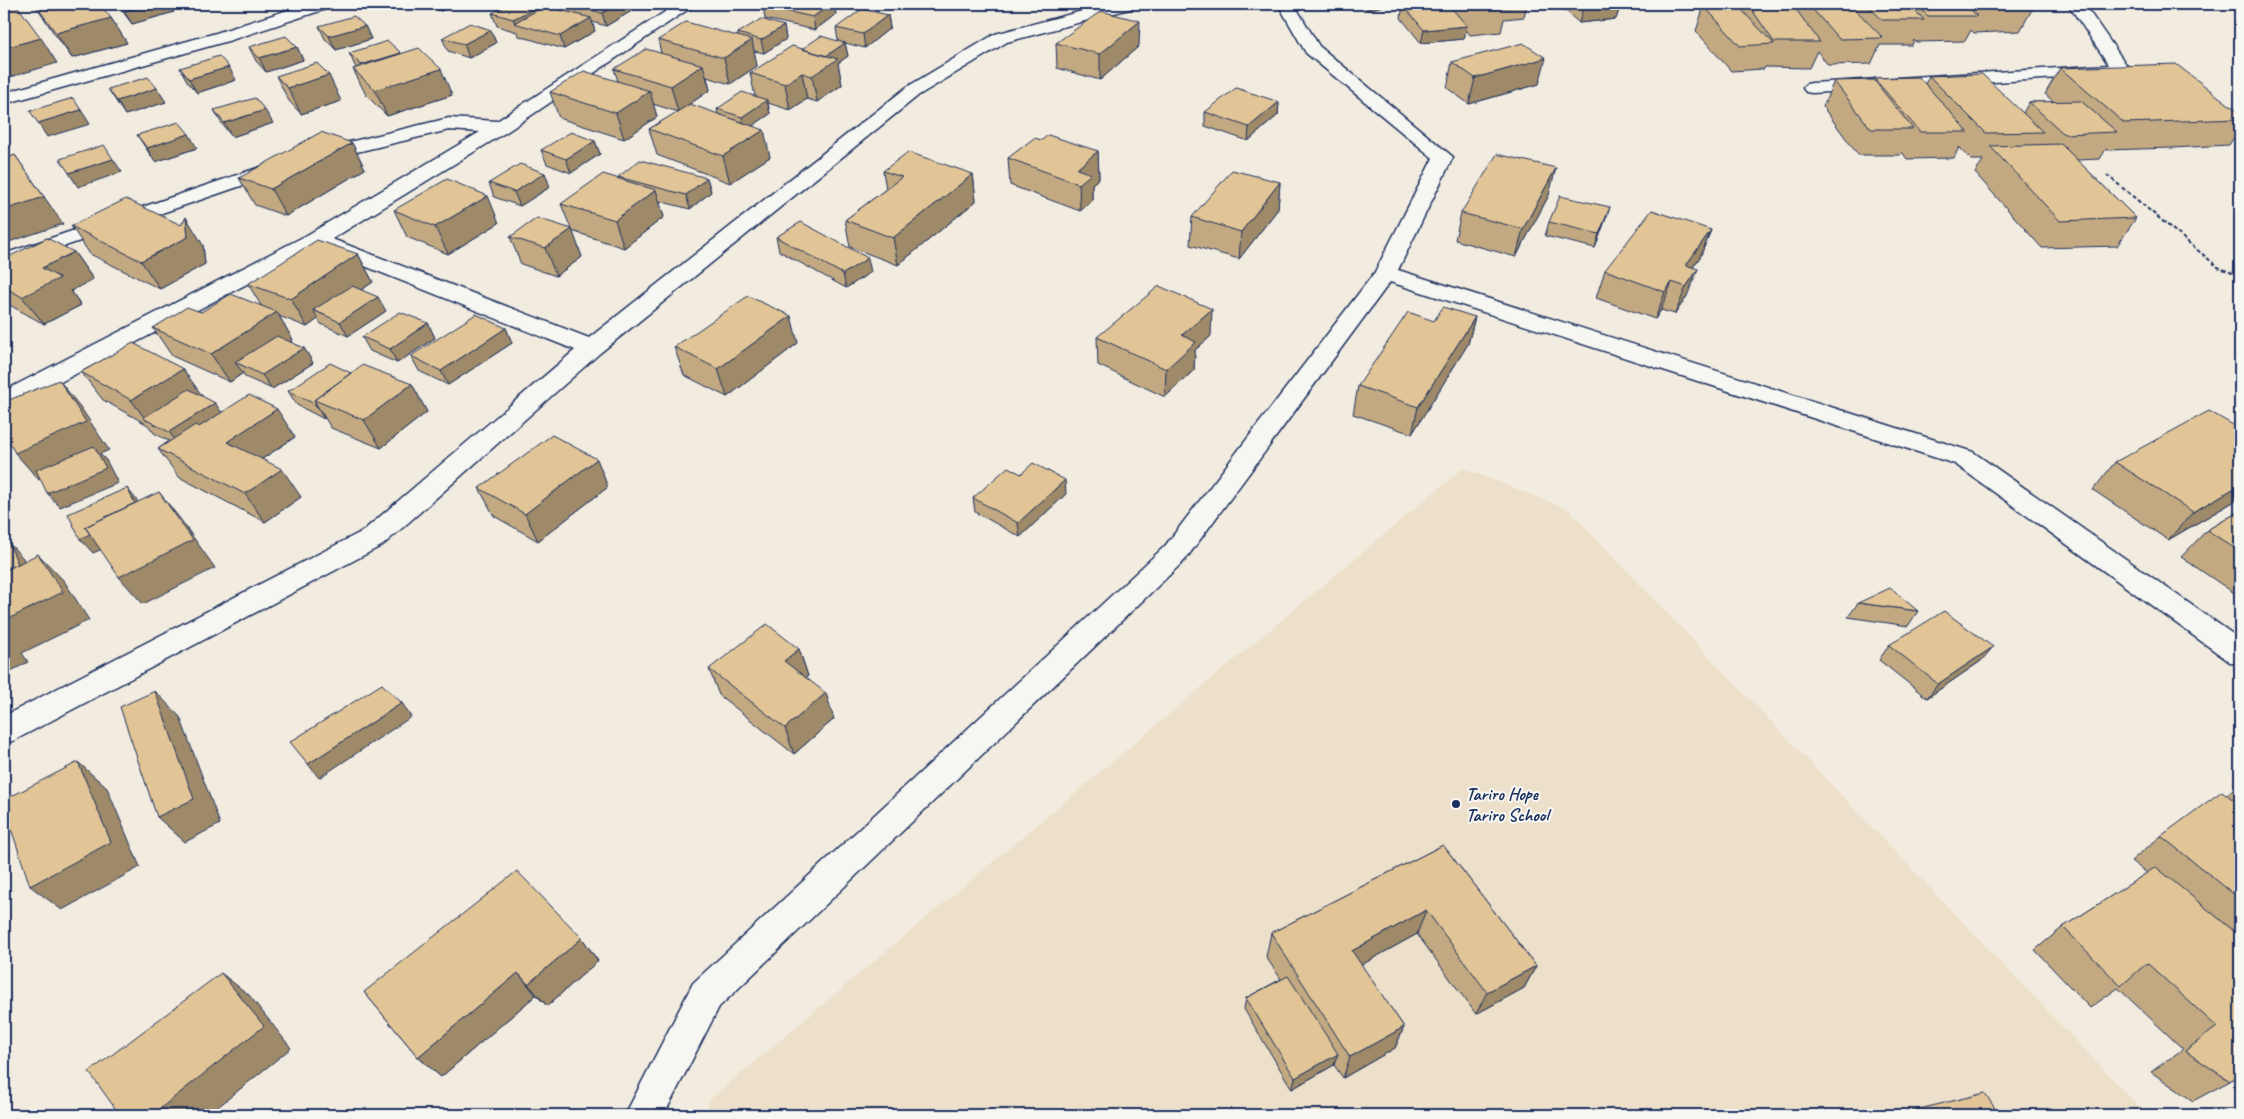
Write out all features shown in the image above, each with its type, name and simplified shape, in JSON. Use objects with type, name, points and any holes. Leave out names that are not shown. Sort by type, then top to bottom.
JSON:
[{"type":"street","points":[[4,99],[222,37],[323,4]]},
{"type":"street","points":[[4,401],[315,240],[501,127],[688,4]]},
{"type":"street","points":[[4,731],[373,538],[592,348],[913,91],[1002,38],[1127,4]]},
{"type":"street","points":[[644,1115],[706,995],[1175,553],[1385,273],[1443,157],[1312,49],[1286,4]]},
{"type":"street","points":[[1812,88],[2122,70],[2076,4]]},
{"type":"street","points":[[4,261],[296,161],[449,124],[501,127]]},
{"type":"street","points":[[315,240],[592,348]]},
{"type":"street","points":[[1385,273],[1964,458],[2240,654]]},
{"type":"path","points":[[2107,175],[2218,267],[2240,276]]},
{"type":"shaded area","name":"Tariro Hope Tariro School","points":[[1463,468],[1568,509],[2147,1115],[705,1115],[710,1099]]},
{"type":"building","points":[[4,4],[16,4],[41,38],[4,48]]},
{"type":"building","points":[[50,4],[100,4],[111,18],[56,33],[37,7]]},
{"type":"building","points":[[119,4],[150,4],[124,11]]},
{"type":"building","points":[[510,4],[533,4],[539,6],[513,19],[492,13]]},
{"type":"building","points":[[570,4],[618,4],[602,13]]},
{"type":"building","points":[[766,4],[831,4],[813,17],[763,6]]},
{"type":"building","points":[[1448,4],[1467,26],[1424,30],[1403,5]]},
{"type":"building","points":[[1470,4],[1504,4],[1507,7],[1475,10]]},
{"type":"building","points":[[1748,4],[1792,4],[1820,42],[1774,42]]},
{"type":"building","points":[[1808,4],[1850,4],[1883,38],[1839,39]]},
{"type":"building","points":[[1867,4],[1909,4],[1924,20],[1882,20]]},
{"type":"building","points":[[1916,4],[1965,4],[1977,16],[1928,16]]},
{"type":"building","points":[[1982,4],[2031,4],[2034,6],[1987,7]]},
{"type":"building","points":[[1737,5],[1774,44],[1740,46],[1704,6]]},
{"type":"building","points":[[545,6],[591,18],[560,36],[514,23]]},
{"type":"building","points":[[862,9],[888,15],[863,34],[836,28]]},
{"type":"building","points":[[1101,11],[1140,21],[1100,54],[1056,43]]},
{"type":"building","points":[[354,16],[365,26],[329,36],[319,26]]},
{"type":"building","points":[[761,19],[784,26],[761,40],[738,33]]},
{"type":"building","points":[[686,22],[752,40],[724,58],[658,40]]},
{"type":"building","points":[[470,23],[491,30],[464,44],[442,38]]},
{"type":"building","points":[[286,36],[297,47],[259,58],[249,47]]},
{"type":"building","points":[[821,36],[845,43],[826,56],[802,49]]},
{"type":"building","points":[[388,41],[401,53],[361,65],[349,53]]},
{"type":"building","points":[[1523,43],[1546,58],[1475,78],[1452,62]]},
{"type":"building","points":[[792,46],[838,59],[812,76],[802,73],[785,84],[750,73]]},
{"type":"building","points":[[419,48],[441,69],[375,90],[353,69]]},
{"type":"building","points":[[646,49],[703,65],[671,86],[614,69]]},
{"type":"building","points":[[219,56],[229,67],[189,79],[180,68]]},
{"type":"building","points":[[317,63],[329,75],[288,88],[276,76]]},
{"type":"building","points":[[2176,64],[2240,113],[2240,119],[2124,123],[2060,68]]},
{"type":"building","points":[[584,71],[650,91],[616,113],[550,92]]},
{"type":"building","points":[[1982,74],[2043,132],[1986,133],[1929,76]]},
{"type":"building","points":[[148,77],[157,88],[117,101],[108,89]]},
{"type":"building","points":[[1919,77],[1968,132],[1920,132],[1874,78]]},
{"type":"building","points":[[1874,80],[1913,129],[1871,129],[1834,81]]},
{"type":"building","points":[[1236,88],[1279,102],[1249,127],[1205,112]]},
{"type":"building","points":[[742,92],[767,100],[742,117],[717,109]]},
{"type":"building","points":[[73,98],[81,110],[38,123],[30,111]]},
{"type":"building","points":[[255,98],[265,110],[224,123],[214,110]]},
{"type":"building","points":[[2081,101],[2117,132],[2064,134],[2029,102]]},
{"type":"building","points":[[690,104],[764,130],[723,156],[649,129]]},
{"type":"building","points":[[179,122],[189,134],[147,148],[137,135]]},
{"type":"building","points":[[321,132],[352,143],[271,189],[239,178]]},
{"type":"building","points":[[571,132],[595,141],[566,159],[541,150]]},
{"type":"building","points":[[1048,135],[1098,151],[1077,169],[1091,174],[1079,184],[1008,158],[1034,138],[1042,140]]},
{"type":"building","points":[[2061,144],[2136,218],[2060,221],[1990,146]]},
{"type":"building","points":[[104,145],[113,159],[69,173],[60,159]]},
{"type":"building","points":[[908,152],[973,174],[893,238],[845,220],[902,177],[883,171]]},
{"type":"building","points":[[1497,154],[1556,168],[1523,229],[1461,213]]},
{"type":"building","points":[[15,155],[44,197],[4,210],[4,159]]},
{"type":"building","points":[[640,160],[707,178],[686,195],[618,177]]},
{"type":"building","points":[[520,164],[545,173],[514,192],[489,183]]},
{"type":"building","points":[[1232,170],[1280,182],[1241,232],[1192,217]]},
{"type":"building","points":[[603,174],[656,190],[615,220],[561,204]]},
{"type":"building","points":[[447,179],[488,196],[435,227],[394,210]]},
{"type":"building","points":[[1560,196],[1610,207],[1599,234],[1549,222]]},
{"type":"building","points":[[126,199],[181,225],[186,217],[188,237],[141,261],[71,226]]},
{"type":"building","points":[[1652,210],[1711,230],[1686,265],[1698,269],[1686,287],[1672,282],[1665,292],[1605,270]]},
{"type":"building","points":[[537,218],[572,229],[545,248],[510,237]]},
{"type":"building","points":[[801,222],[868,258],[843,274],[776,237]]},
{"type":"building","points":[[47,238],[74,252],[42,268],[60,278],[22,297],[4,287],[4,259]]},
{"type":"building","points":[[317,240],[358,254],[291,299],[248,284]]},
{"type":"building","points":[[352,286],[378,297],[340,322],[313,310]]},
{"type":"building","points":[[1159,286],[1212,309],[1182,335],[1196,342],[1166,369],[1097,337]]},
{"type":"building","points":[[231,294],[277,312],[211,354],[153,328],[187,307],[201,312]]},
{"type":"building","points":[[748,296],[791,316],[718,369],[674,347]]},
{"type":"building","points":[[1443,307],[1475,317],[1418,407],[1358,386],[1408,312],[1434,321]]},
{"type":"building","points":[[400,312],[428,323],[390,349],[362,337]]},
{"type":"building","points":[[476,314],[506,328],[441,371],[411,356]]},
{"type":"building","points":[[277,336],[304,348],[262,375],[235,362]]},
{"type":"building","points":[[133,343],[183,369],[131,400],[81,372]]},
{"type":"building","points":[[330,363],[351,373],[314,400],[316,404],[288,391]]},
{"type":"building","points":[[362,365],[412,384],[364,420],[314,400]]},
{"type":"building","points":[[59,380],[86,422],[15,453],[4,432],[4,402]]},
{"type":"building","points":[[189,389],[215,403],[169,432],[143,418]]},
{"type":"building","points":[[249,395],[277,409],[227,442],[282,469],[245,494],[158,449],[195,425],[199,427]]},
{"type":"building","points":[[2209,411],[2240,429],[2240,485],[2193,512],[2115,462]]},
{"type":"building","points":[[552,435],[597,459],[525,514],[479,488]]},
{"type":"building","points":[[94,446],[106,468],[47,493],[36,470]]},
{"type":"building","points":[[1033,463],[1065,480],[1018,523],[973,498],[1008,467],[1021,474]]},
{"type":"building","points":[[127,488],[135,503],[85,527],[90,534],[80,539],[68,514]]},
{"type":"building","points":[[159,492],[193,540],[119,577],[85,527]]},
{"type":"building","points":[[2240,511],[2240,552],[2207,530]]},
{"type":"building","points":[[9,543],[18,564],[4,571],[4,546]]},
{"type":"building","points":[[38,554],[63,592],[4,621],[4,571]]},
{"type":"building","points":[[1890,588],[1918,611],[1858,603]]},
{"type":"building","points":[[1944,611],[1993,647],[1938,684],[1889,645]]},
{"type":"building","points":[[767,624],[799,649],[784,661],[826,693],[785,728],[709,669]]},
{"type":"building","points":[[382,684],[402,703],[308,764],[290,742]]},
{"type":"building","points":[[155,691],[194,799],[157,817],[120,707]]},
{"type":"building","points":[[78,762],[111,842],[30,886],[4,807],[4,800]]},
{"type":"building","points":[[2222,791],[2240,805],[2240,899],[2161,836]]},
{"type":"building","points":[[1443,845],[1536,966],[1487,992],[1426,910],[1352,951],[1404,1027],[1350,1057],[1271,933]]},
{"type":"building","points":[[2156,867],[2240,936],[2240,1072],[2230,1081],[2185,1051],[2217,1027],[2147,963],[2121,986],[2063,927]]},
{"type":"building","points":[[517,871],[582,938],[528,984],[518,973],[418,1057],[364,992]]},
{"type":"building","points":[[221,973],[264,1026],[152,1115],[120,1115],[89,1072]]},
{"type":"building","points":[[1288,976],[1338,1054],[1295,1078],[1246,998]]},
{"type":"building","points":[[1985,1093],[1999,1115],[1895,1115]]},
{"type":"place","name":"Tariro Hope Tariro School","points":[[1456,804]]}]
